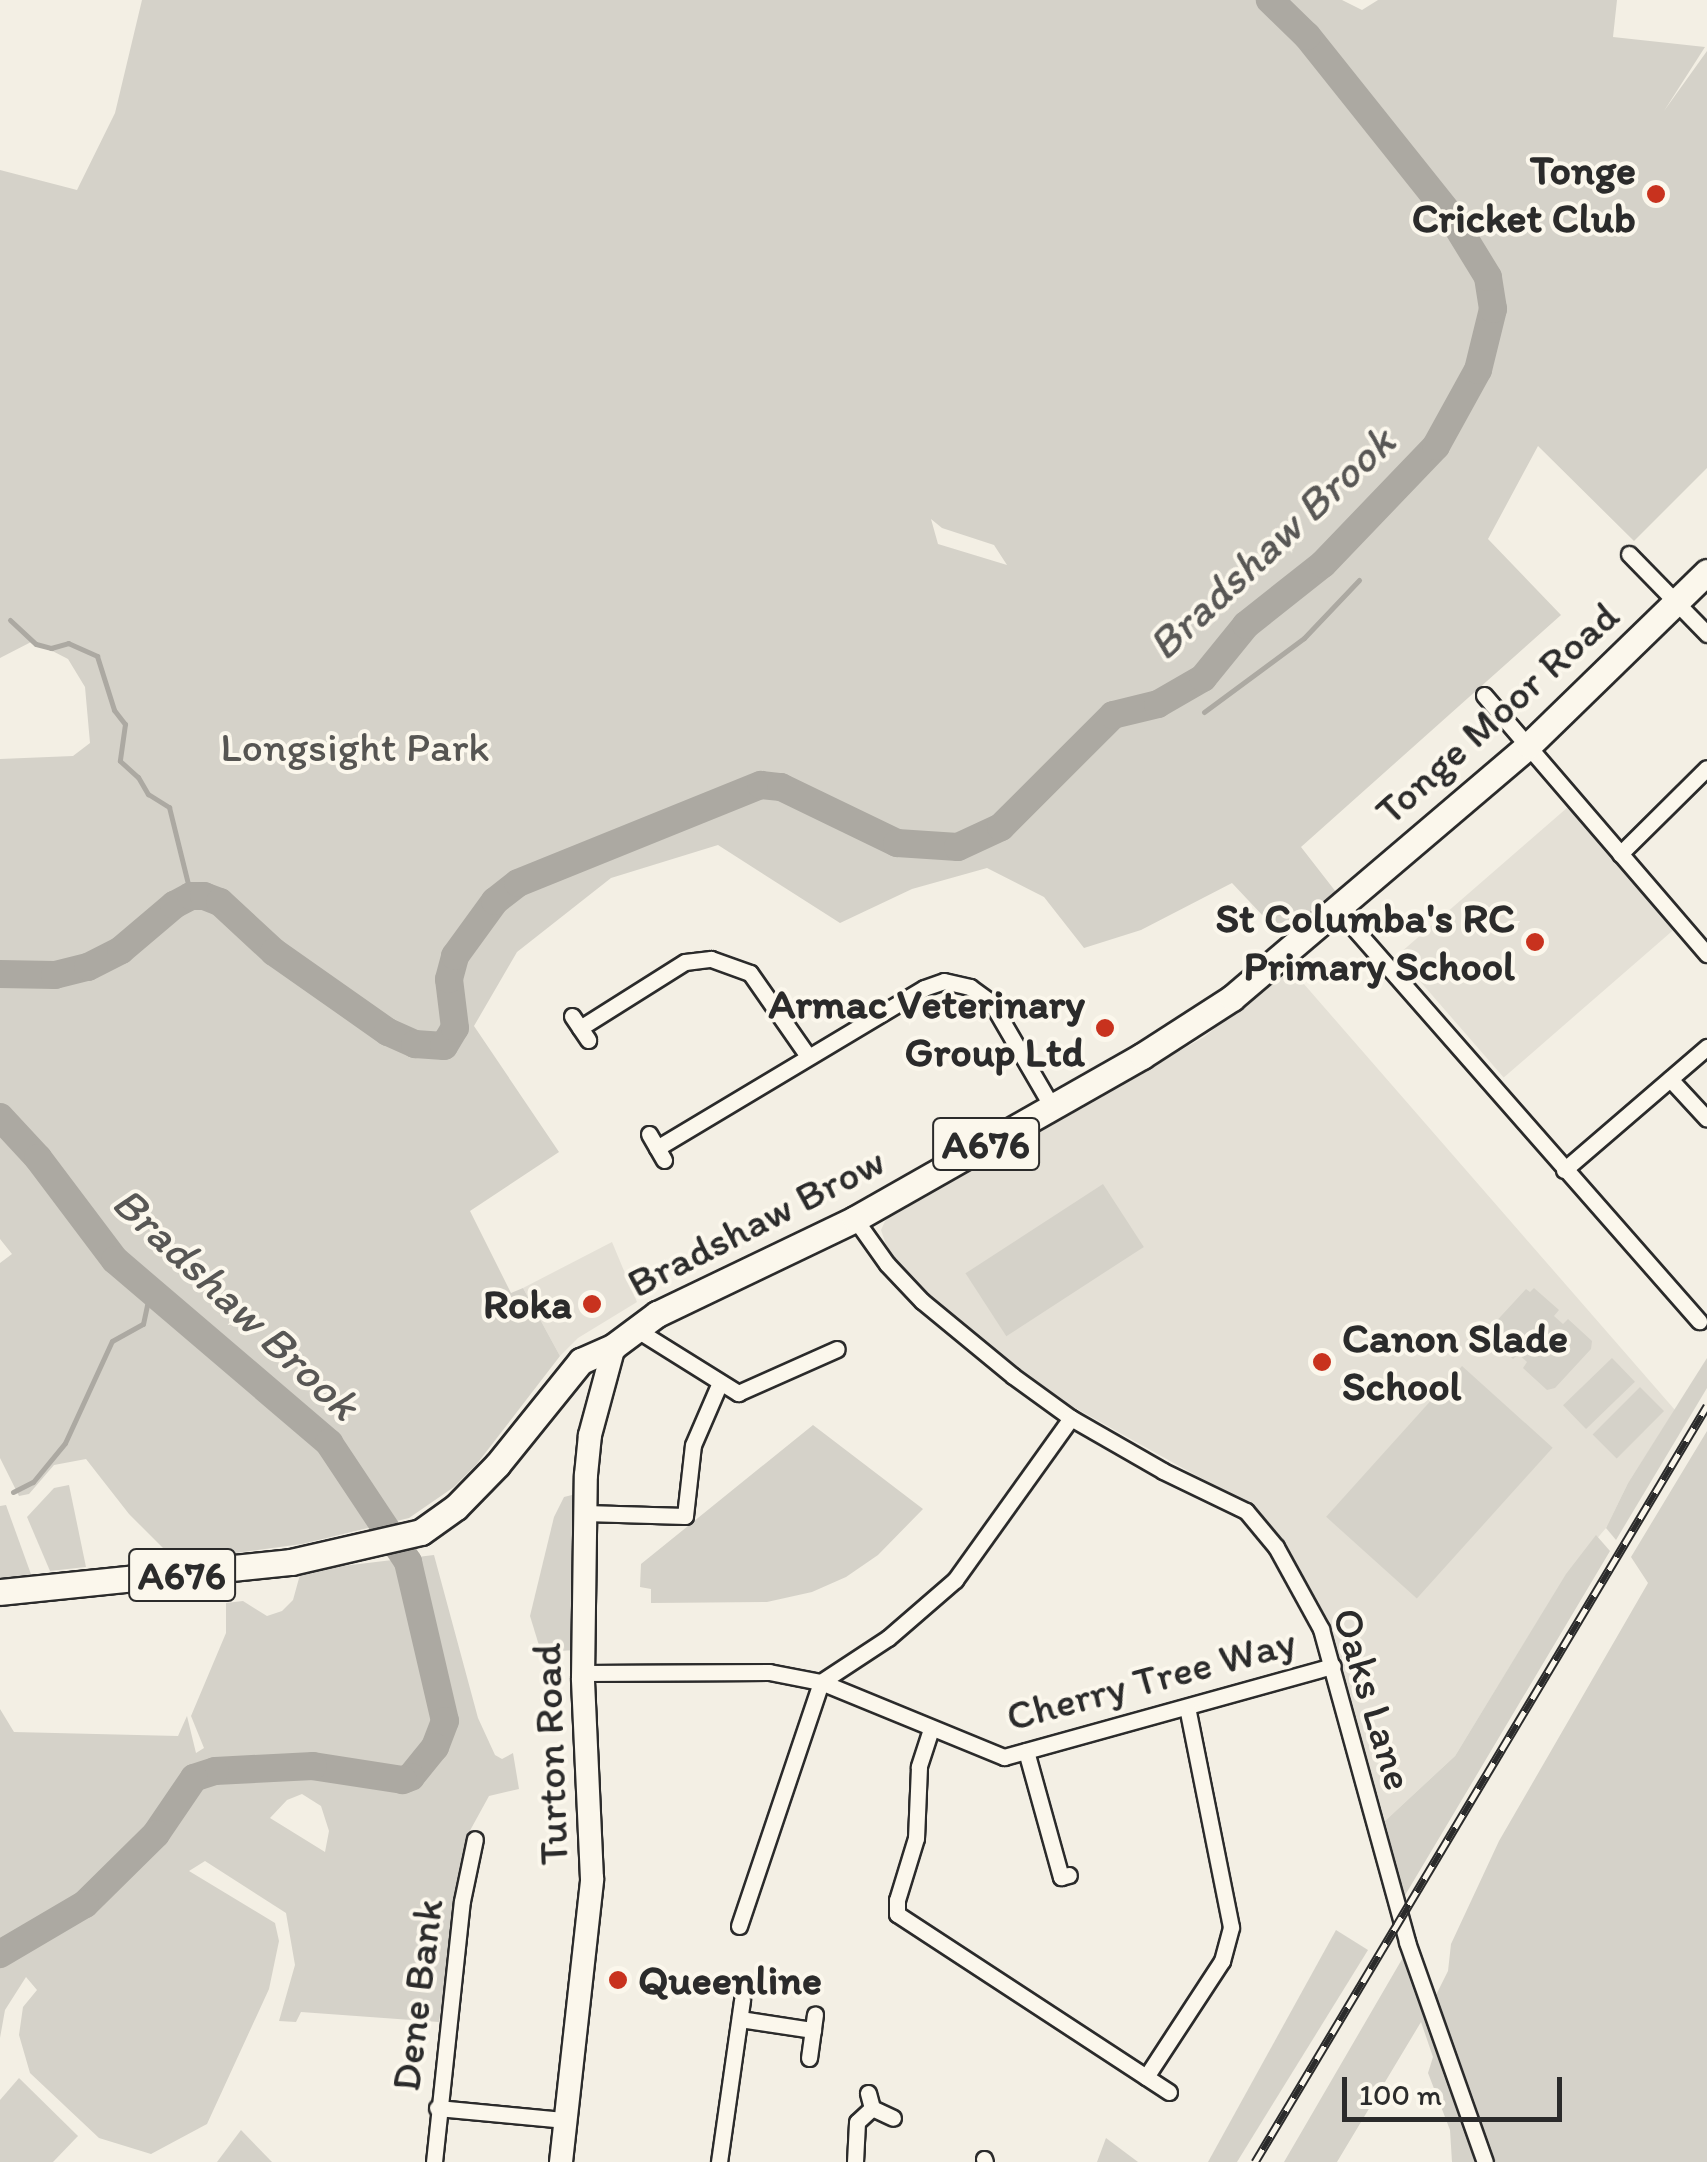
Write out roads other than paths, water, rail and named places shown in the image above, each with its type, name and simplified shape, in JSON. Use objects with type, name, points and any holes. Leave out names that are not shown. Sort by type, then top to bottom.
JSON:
[{"type":"main road","name":"Tonge Moor Road","points":[[1339,911],[1529,745],[1707,572]]},
{"type":"main road","name":"Bradshaw Brow","points":[[614,1346],[634,1328],[854,1219],[1206,1016],[1339,911]]},
{"type":"main road","name":"Turton Road","points":[[561,2162],[592,1879],[583,1672],[590,1436],[614,1346]]},
{"type":"main road","name":"A676","points":[[0,1592],[225,1570],[363,1549],[422,1532],[498,1465],[581,1361],[614,1346]]},
{"type":"street","points":[[1629,554],[1707,634]]},
{"type":"street","points":[[1484,695],[1707,954]]},
{"type":"street","points":[[1620,854],[1707,768]]},
{"type":"street","points":[[1339,911],[1387,960],[1564,1170],[1699,1321]]},
{"type":"street","points":[[580,1028],[685,962],[711,959],[750,973],[808,1056]]},
{"type":"street","points":[[657,1147],[924,988],[957,983],[981,992],[1000,1012],[1052,1107]]},
{"type":"street","points":[[1564,1170],[1707,1047]]},
{"type":"street","points":[[1670,1079],[1707,1119]]},
{"type":"street","name":"Oaks Lane","points":[[854,1219],[887,1264],[922,1300],[1071,1418],[1254,1516],[1313,1611],[1332,1666],[1403,1928],[1486,2162]]},
{"type":"street","points":[[634,1328],[719,1385],[745,1392],[837,1350]]},
{"type":"street","points":[[585,1514],[685,1516],[693,1445],[719,1385]]},
{"type":"street","points":[[739,1926],[821,1682],[888,1638],[955,1580],[1071,1418]]},
{"type":"street","name":"Cherry Tree Way","points":[[583,1672],[769,1672],[821,1682],[996,1756],[1332,1666]]},
{"type":"street","points":[[1146,2077],[1222,1961],[1231,1927],[1187,1707]]},
{"type":"street","points":[[931,1729],[919,1767],[916,1838],[897,1900],[897,1914],[1170,2092]]},
{"type":"street","points":[[1026,1751],[1061,1877],[1070,1875]]},
{"type":"street","name":"Dene Bank","points":[[434,2162],[462,1901],[475,1839]]},
{"type":"street","points":[[719,2162],[742,2000]]},
{"type":"street","points":[[740,2020],[814,2022],[809,2058]]},
{"type":"street","points":[[854,2162],[858,2122],[870,2100],[893,2118]]},
{"type":"street","points":[[437,2108],[563,2120]]},
{"type":"waterway","name":"Bradshaw Brook","points":[[0,974],[55,975],[88,967],[121,950],[174,905],[191,896],[204,896],[220,902],[274,952],[388,1032],[415,1044],[444,1046],[455,1028],[449,979],[455,956],[495,901],[518,883],[761,785],[781,787],[897,843],[958,847],[1001,827],[1113,715],[1158,704],[1203,678],[1246,625],[1323,564],[1436,446],[1478,370],[1493,309],[1488,277],[1450,215],[1307,36],[1270,0]]},
{"type":"waterway","points":[[1204,712],[1304,638],[1359,580]]},
{"type":"waterway","points":[[10,620],[36,644],[51,648],[68,643],[97,656],[114,710],[125,724],[120,761],[138,777],[148,794],[169,807],[191,896]]},
{"type":"waterway","name":"Bradshaw Brook","points":[[0,1117],[38,1158],[115,1260],[329,1443],[408,1562],[445,1721],[435,1747],[411,1777],[403,1780],[313,1766],[215,1771],[194,1778],[156,1834],[85,1904],[0,1954]]},
{"type":"waterway","points":[[13,1492],[33,1482],[65,1443],[112,1341],[143,1324],[150,1291]]},
{"type":"railway","points":[[1255,2162],[1707,1406]]},
{"type":"place","name":"Tonge Cricket Club","points":[[1656,194]]},
{"type":"place","name":"St Columba's RC Primary School","points":[[1535,942]]},
{"type":"place","name":"Armac Veterinary Group Ltd","points":[[1105,1028]]},
{"type":"place","name":"Roka","points":[[592,1304]]},
{"type":"place","name":"Canon Slade School","points":[[1322,1362]]},
{"type":"place","name":"Queenline","points":[[618,1980]]},
{"type":"park label","name":"Longsight Park","points":[[355,747]]}]
